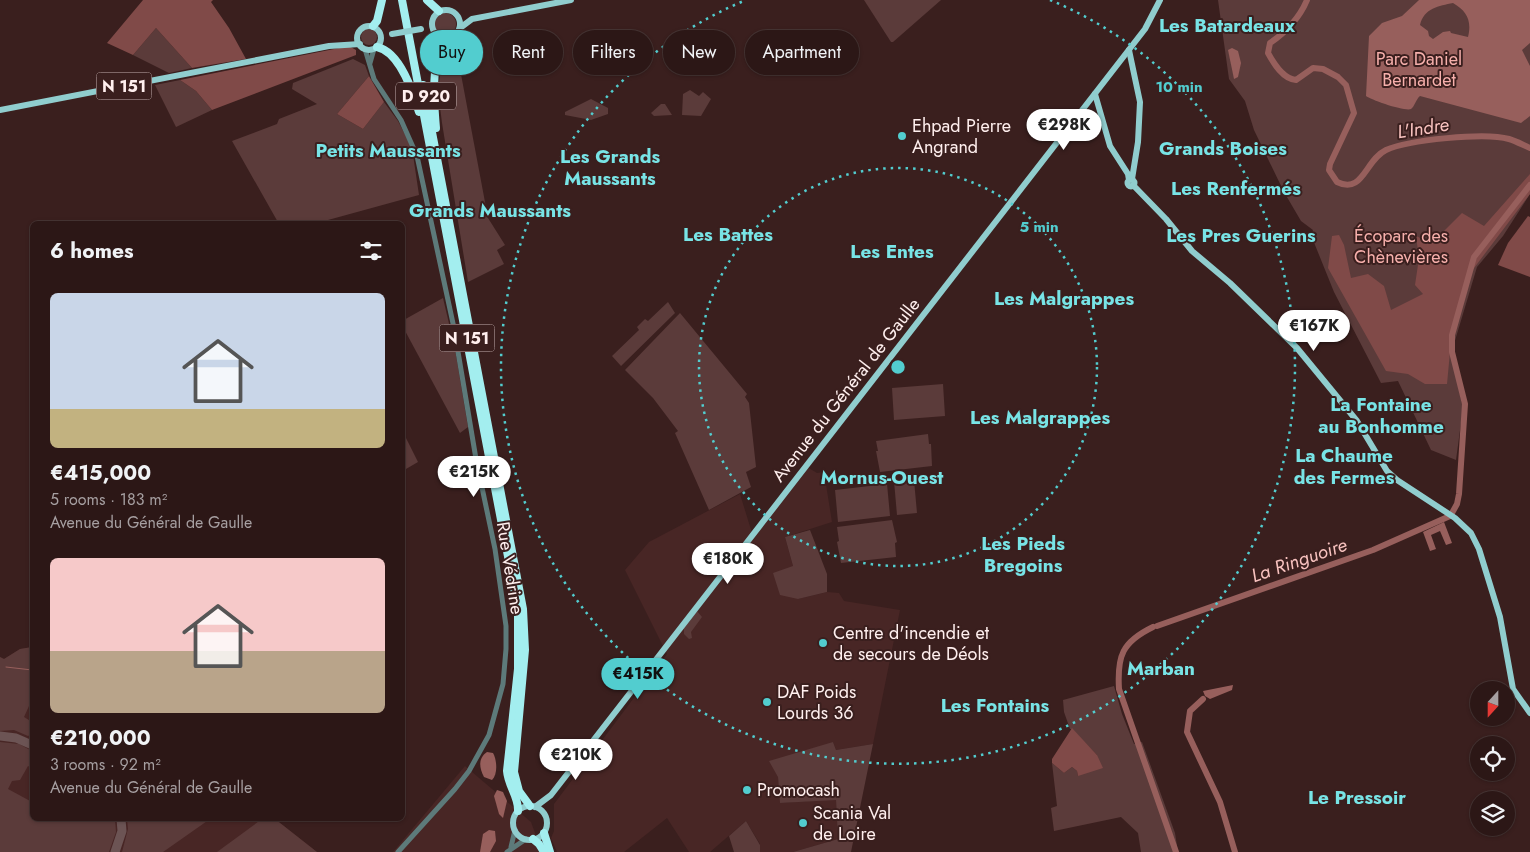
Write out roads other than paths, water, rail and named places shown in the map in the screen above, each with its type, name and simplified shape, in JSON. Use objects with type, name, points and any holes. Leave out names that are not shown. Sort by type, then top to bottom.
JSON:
[{"type":"highway","points":[[376,28],[382,0]]},
{"type":"highway","name":"D 920","points":[[402,0],[432,156]]},
{"type":"highway","name":"D 920","points":[[407,0],[444,192]]},
{"type":"highway","points":[[427,0],[440,11]]},
{"type":"highway","name":"D 920","points":[[377,46],[391,55],[408,80],[432,156]]},
{"type":"highway","name":"N 151","points":[[436,75],[435,103],[444,192],[523,609],[525,650],[514,772],[519,792],[532,806]]},
{"type":"highway","name":"N 151","points":[[432,156],[518,609],[518,663],[507,771],[509,784],[518,803],[518,811]]},
{"type":"highway","points":[[544,833],[550,852]]},
{"type":"highway","points":[[529,839],[539,844],[544,852]]},
{"type":"main road","points":[[422,29],[440,11],[450,10],[458,16],[473,19],[571,0]]},
{"type":"main road","name":"Avenue du Général de Gaulle","points":[[545,815],[551,795],[1129,50],[1147,26],[1160,0]]},
{"type":"main road","points":[[458,16],[460,28],[473,19]]},
{"type":"main road","points":[[431,21],[433,30]]},
{"type":"main road","points":[[392,34],[376,28],[364,27],[358,35],[362,46],[377,46],[392,34],[426,30]]},
{"type":"main road","points":[[376,28],[377,46]]},
{"type":"main road","name":"N 151","points":[[0,110],[328,46],[358,35]]},
{"type":"main road","name":"N 151","points":[[328,46],[362,46]]},
{"type":"main road","points":[[1129,50],[1140,102],[1136,153],[1131,181]]},
{"type":"main road","points":[[1095,94],[1110,146],[1131,181],[1192,251],[1230,282],[1297,348],[1357,421],[1387,470],[1397,480],[1455,518],[1471,532],[1500,617],[1513,689],[1530,713]]},
{"type":"main road","name":"Avenue du Général de Gaulle","points":[[532,806],[551,795]]},
{"type":"main road","points":[[532,806],[545,815],[547,824],[544,833],[529,839],[515,830],[514,818],[518,811],[532,806]]},
{"type":"street","name":"Rue Védrine","points":[[362,46],[374,79],[401,120],[417,156],[454,328],[476,459],[495,550],[504,606],[506,649],[500,701],[495,720],[480,753],[455,789],[398,852]]},
{"type":"street","points":[[370,64],[377,46]]},
{"type":"street","points":[[509,850],[515,830]]},
{"type":"street","points":[[509,850],[529,839]]},
{"type":"waterway","name":"L'Indre","points":[[1307,0],[1292,24],[1270,43],[1268,53],[1279,70],[1291,79],[1296,80],[1313,68],[1323,69],[1338,77],[1346,85],[1354,113],[1330,164],[1329,170],[1337,182],[1346,185],[1353,184],[1363,175],[1373,161],[1386,150],[1428,140],[1483,136],[1498,137],[1509,139],[1530,148]]},
{"type":"waterway","name":"La Ringuoire","points":[[1452,513],[1457,504],[1459,494],[1465,404],[1452,352],[1452,335],[1474,257],[1530,185]]},
{"type":"waterway","name":"La Ringuoire","points":[[1157,626],[1373,550],[1450,516]]},
{"type":"waterway","name":"La Ringuoire","points":[[1153,627],[1134,638],[1124,651],[1119,668],[1119,689],[1176,852]]},
{"type":"waterway","points":[[6,667],[30,670]]},
{"type":"waterway","name":"La Ringuoire","points":[[1203,699],[1190,711],[1187,732],[1220,802],[1235,852]]},
{"type":"place","name":"Ehpad Pierre Angrand","points":[[902,136]]},
{"type":"place","name":"Centre d'incendie et de secours de Déols","points":[[823,643]]},
{"type":"place","name":"DAF Poids Lourds 36","points":[[767,702]]},
{"type":"place","name":"Promocash","points":[[747,790]]},
{"type":"place","name":"Scania Val de Loire","points":[[803,823]]},
{"type":"district","name":"Les Batardeaux","points":[[1227,25]]},
{"type":"district","name":"Grands Boises","points":[[1223,148]]},
{"type":"district","name":"Petits Maussants","points":[[388,150]]},
{"type":"district","name":"Les Grands Maussants","points":[[610,167]]},
{"type":"district","name":"Les Renfermés","points":[[1236,188]]},
{"type":"district","name":"Grands Maussants","points":[[490,210]]},
{"type":"district","name":"Les Battes","points":[[728,234]]},
{"type":"district","name":"Les Pres Guerins","points":[[1241,235]]},
{"type":"district","name":"Les Entes","points":[[892,251]]},
{"type":"district","name":"Les Malgrappes","points":[[1064,298]]},
{"type":"district","name":"La Fontaine au Bonhomme","points":[[1381,415]]},
{"type":"district","name":"Les Malgrappes","points":[[1040,417]]},
{"type":"district","name":"La Chaume des Fermes","points":[[1344,466]]},
{"type":"district","name":"Mornus-Ouest","points":[[882,477]]},
{"type":"district","name":"Les Pieds Bregoins","points":[[1023,554]]},
{"type":"district","name":"Marban","points":[[1161,668]]},
{"type":"district","name":"Les Fontains","points":[[995,705]]},
{"type":"district","name":"Le Pressoir","points":[[1357,797]]},
{"type":"park label","name":"Parc Daniel Bernardet","points":[[1419,69]]},
{"type":"park label","name":"Écoparc des Chènevières","points":[[1401,246]]}]
